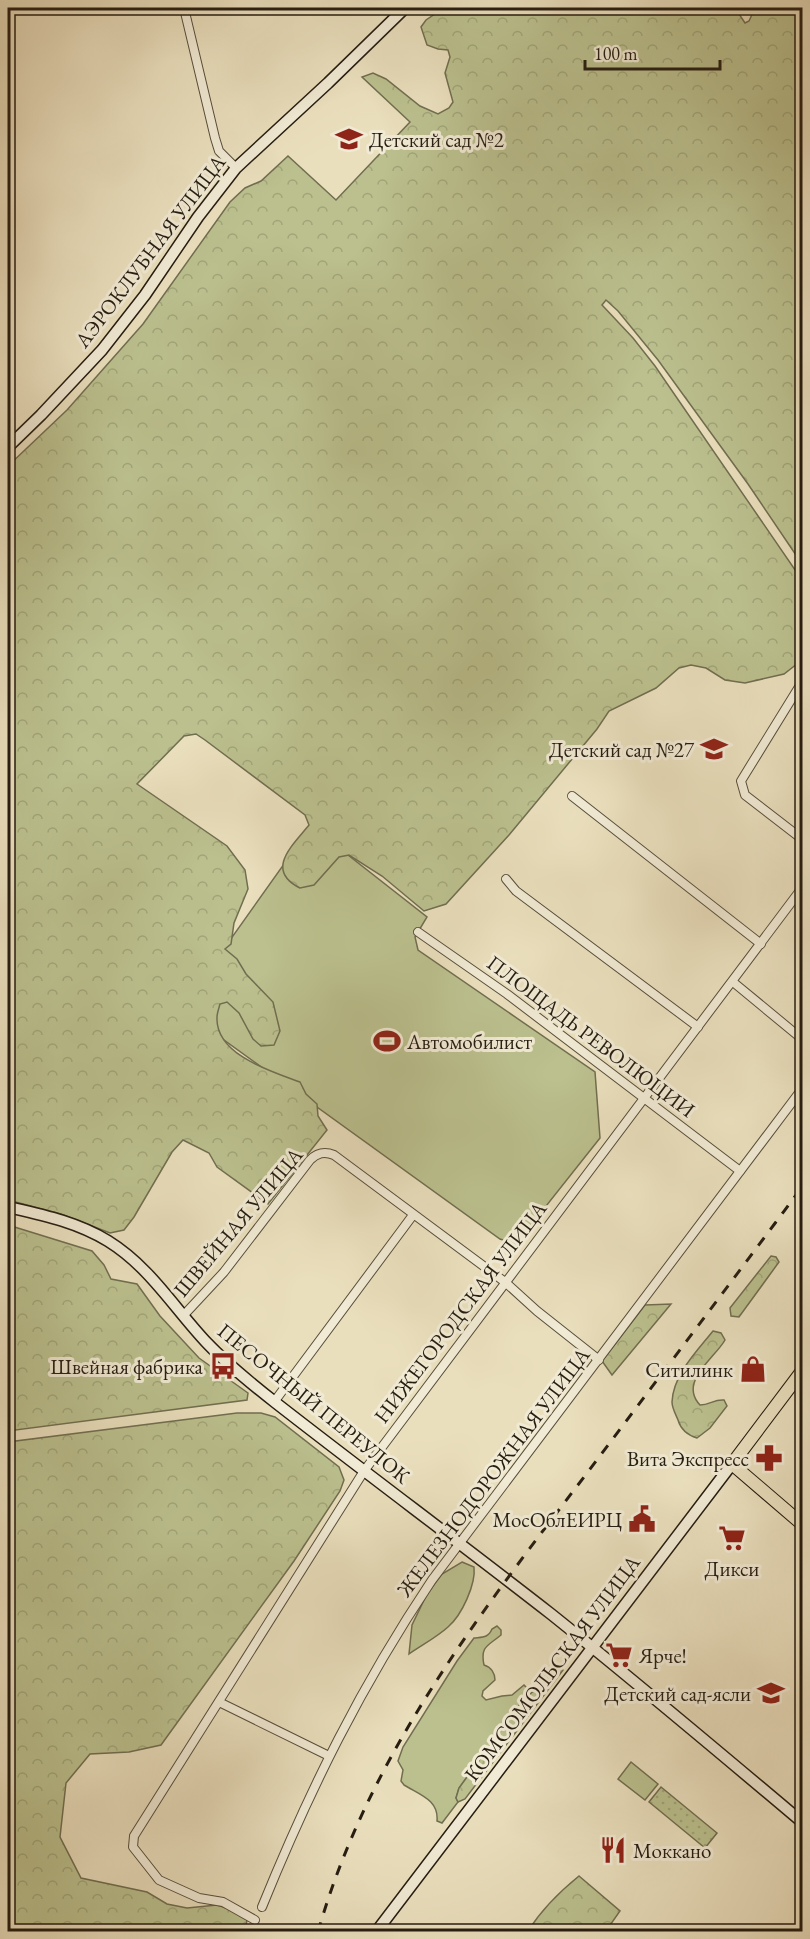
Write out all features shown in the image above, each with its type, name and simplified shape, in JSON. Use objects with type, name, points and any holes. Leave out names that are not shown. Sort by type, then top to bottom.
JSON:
[{"type":"main road","name":"КОМСОМОЛЬСКАЯ УЛИЦА","points":[[732,1464],[802,1371]]},
{"type":"main road","points":[[732,1464],[802,1524]]},
{"type":"street","points":[[184,8],[214,138],[219,151],[236,168]]},
{"type":"street","name":"АЭРОКЛУБНАЯ УЛИЦА","points":[[8,447],[102,350],[145,295],[198,217],[236,168],[405,8]]},
{"type":"street","points":[[802,682],[742,777],[741,786],[745,795],[802,839]]},
{"type":"street","points":[[573,796],[761,944]]},
{"type":"street","points":[[506,879],[516,891],[698,1027]]},
{"type":"street","name":"НИЖЕГОРОДСКАЯ УЛИЦА","points":[[255,1920],[223,1902],[199,1898],[159,1880],[133,1847],[134,1836],[364,1471],[802,888]]},
{"type":"street","name":"ПЛОЩАДЬ РЕВОЛЮЦИИ","points":[[418,932],[507,994],[740,1171]]},
{"type":"street","points":[[733,982],[802,1038]]},
{"type":"street","name":"ЖЕЛЕЗНОДОРОЖНАЯ УЛИЦА","points":[[262,1906],[329,1756],[373,1673],[402,1625],[432,1580],[802,1089]]},
{"type":"street","name":"ШВЕЙНАЯ УЛИЦА","points":[[183,1316],[224,1272],[309,1160],[322,1153],[334,1155],[413,1215]]},
{"type":"street","name":"ПЕСОЧНЫЙ ПЕРЕУЛОК","points":[[8,1207],[65,1221],[108,1241],[149,1274],[183,1316],[223,1359],[274,1402],[592,1647],[802,1822]]},
{"type":"street","points":[[274,1402],[413,1215],[504,1282],[599,1360]]},
{"type":"street","name":"КОМСОМОЛЬСКАЯ УЛИЦА","points":[[376,1932],[732,1464]]},
{"type":"street","points":[[219,1702],[329,1756]]},
{"type":"green space","points":[[444,8],[739,8],[739,14],[745,23],[749,21],[755,8],[802,8],[802,564],[748,484],[658,360],[618,311],[606,300],[602,305],[655,366],[802,580],[802,660],[784,674],[745,683],[725,680],[706,668],[691,665],[679,668],[656,688],[609,711],[597,729],[509,835],[446,904],[424,911],[382,876],[349,855],[339,857],[314,885],[300,888],[289,881],[284,873],[283,865],[290,849],[309,825],[305,815],[196,734],[184,736],[137,784],[227,846],[245,870],[248,889],[234,923],[231,944],[225,949],[237,959],[246,974],[273,1002],[280,1031],[274,1045],[261,1046],[253,1039],[239,1013],[227,1002],[220,1004],[218,1011],[219,1030],[225,1042],[235,1052],[261,1067],[300,1082],[306,1094],[317,1104],[318,1116],[327,1130],[268,1204],[217,1167],[209,1153],[183,1140],[172,1152],[124,1230],[110,1233],[61,1214],[8,1200],[8,466],[67,410],[143,324],[230,202],[245,188],[261,181],[288,156],[336,200],[410,122],[362,77],[373,73],[386,79],[420,106],[438,114],[449,108],[453,102],[445,73],[450,57],[448,50],[427,45],[421,27],[426,20]]},
{"type":"green space","name":"Автомобилист","points":[[311,826],[427,917],[415,937],[418,950],[595,1072],[600,1138],[516,1244],[500,1239],[181,1009]]},
{"type":"green space","points":[[8,1225],[92,1251],[104,1265],[111,1279],[137,1284],[160,1316],[199,1358],[248,1393],[247,1400],[8,1431]]},
{"type":"green space","points":[[771,1256],[776,1257],[779,1262],[739,1317],[731,1316],[730,1308]]},
{"type":"green space","points":[[671,1304],[612,1375],[602,1361],[645,1305]]},
{"type":"green space","points":[[713,1331],[721,1333],[725,1340],[700,1371],[693,1388],[694,1396],[700,1405],[724,1400],[727,1406],[710,1428],[697,1438],[687,1434],[681,1427],[673,1407],[673,1392],[681,1373]]},
{"type":"green space","points":[[237,1413],[261,1413],[275,1417],[339,1467],[344,1480],[340,1491],[294,1561],[161,1745],[129,1752],[90,1754],[66,1783],[60,1837],[81,1878],[147,1892],[167,1904],[187,1908],[217,1905],[232,1910],[247,1920],[245,1931],[8,1931],[8,1442]]},
{"type":"green space","points":[[462,1562],[474,1567],[473,1582],[463,1607],[448,1627],[409,1654],[412,1625],[427,1594],[442,1574]]},
{"type":"green space","points":[[497,1626],[501,1630],[501,1635],[486,1647],[483,1654],[484,1665],[492,1671],[495,1680],[483,1691],[482,1696],[486,1700],[512,1695],[524,1685],[528,1689],[546,1674],[549,1676],[521,1703],[459,1788],[456,1798],[458,1802],[442,1823],[437,1821],[437,1814],[432,1803],[401,1781],[403,1770],[398,1761],[403,1747],[457,1661],[474,1638],[487,1636]]},
{"type":"green space","points":[[559,1666],[563,1670],[465,1799],[458,1802],[456,1798],[459,1788],[521,1703]]},
{"type":"green space","points":[[631,1762],[658,1784],[645,1800],[618,1779]]},
{"type":"green space","points":[[661,1787],[717,1833],[705,1848],[649,1802]]},
{"type":"green space","points":[[579,1876],[620,1911],[606,1931],[528,1931],[551,1902]]},
{"type":"railway","points":[[318,1932],[339,1869],[365,1808],[395,1749],[429,1692],[504,1583],[802,1187]]},
{"type":"place","name":"Детский сад №2","points":[[349,139]]},
{"type":"place","name":"Детский сад №27","points":[[714,749]]},
{"type":"place","name":"Автомобилист","points":[[387,1041]]},
{"type":"place","name":"Швейная фабрика","points":[[223,1366]]},
{"type":"place","name":"Ситилинк","points":[[753,1369]]},
{"type":"place","name":"Вита Экспресс","points":[[769,1458]]},
{"type":"place","name":"МосОблЕИРЦ","points":[[642,1519]]},
{"type":"place","name":"Дикси","points":[[732,1538]]},
{"type":"place","name":"Ярче!","points":[[619,1655]]},
{"type":"place","name":"Детский сад-ясли","points":[[771,1693]]},
{"type":"place","name":"Моккано","points":[[613,1850]]}]
